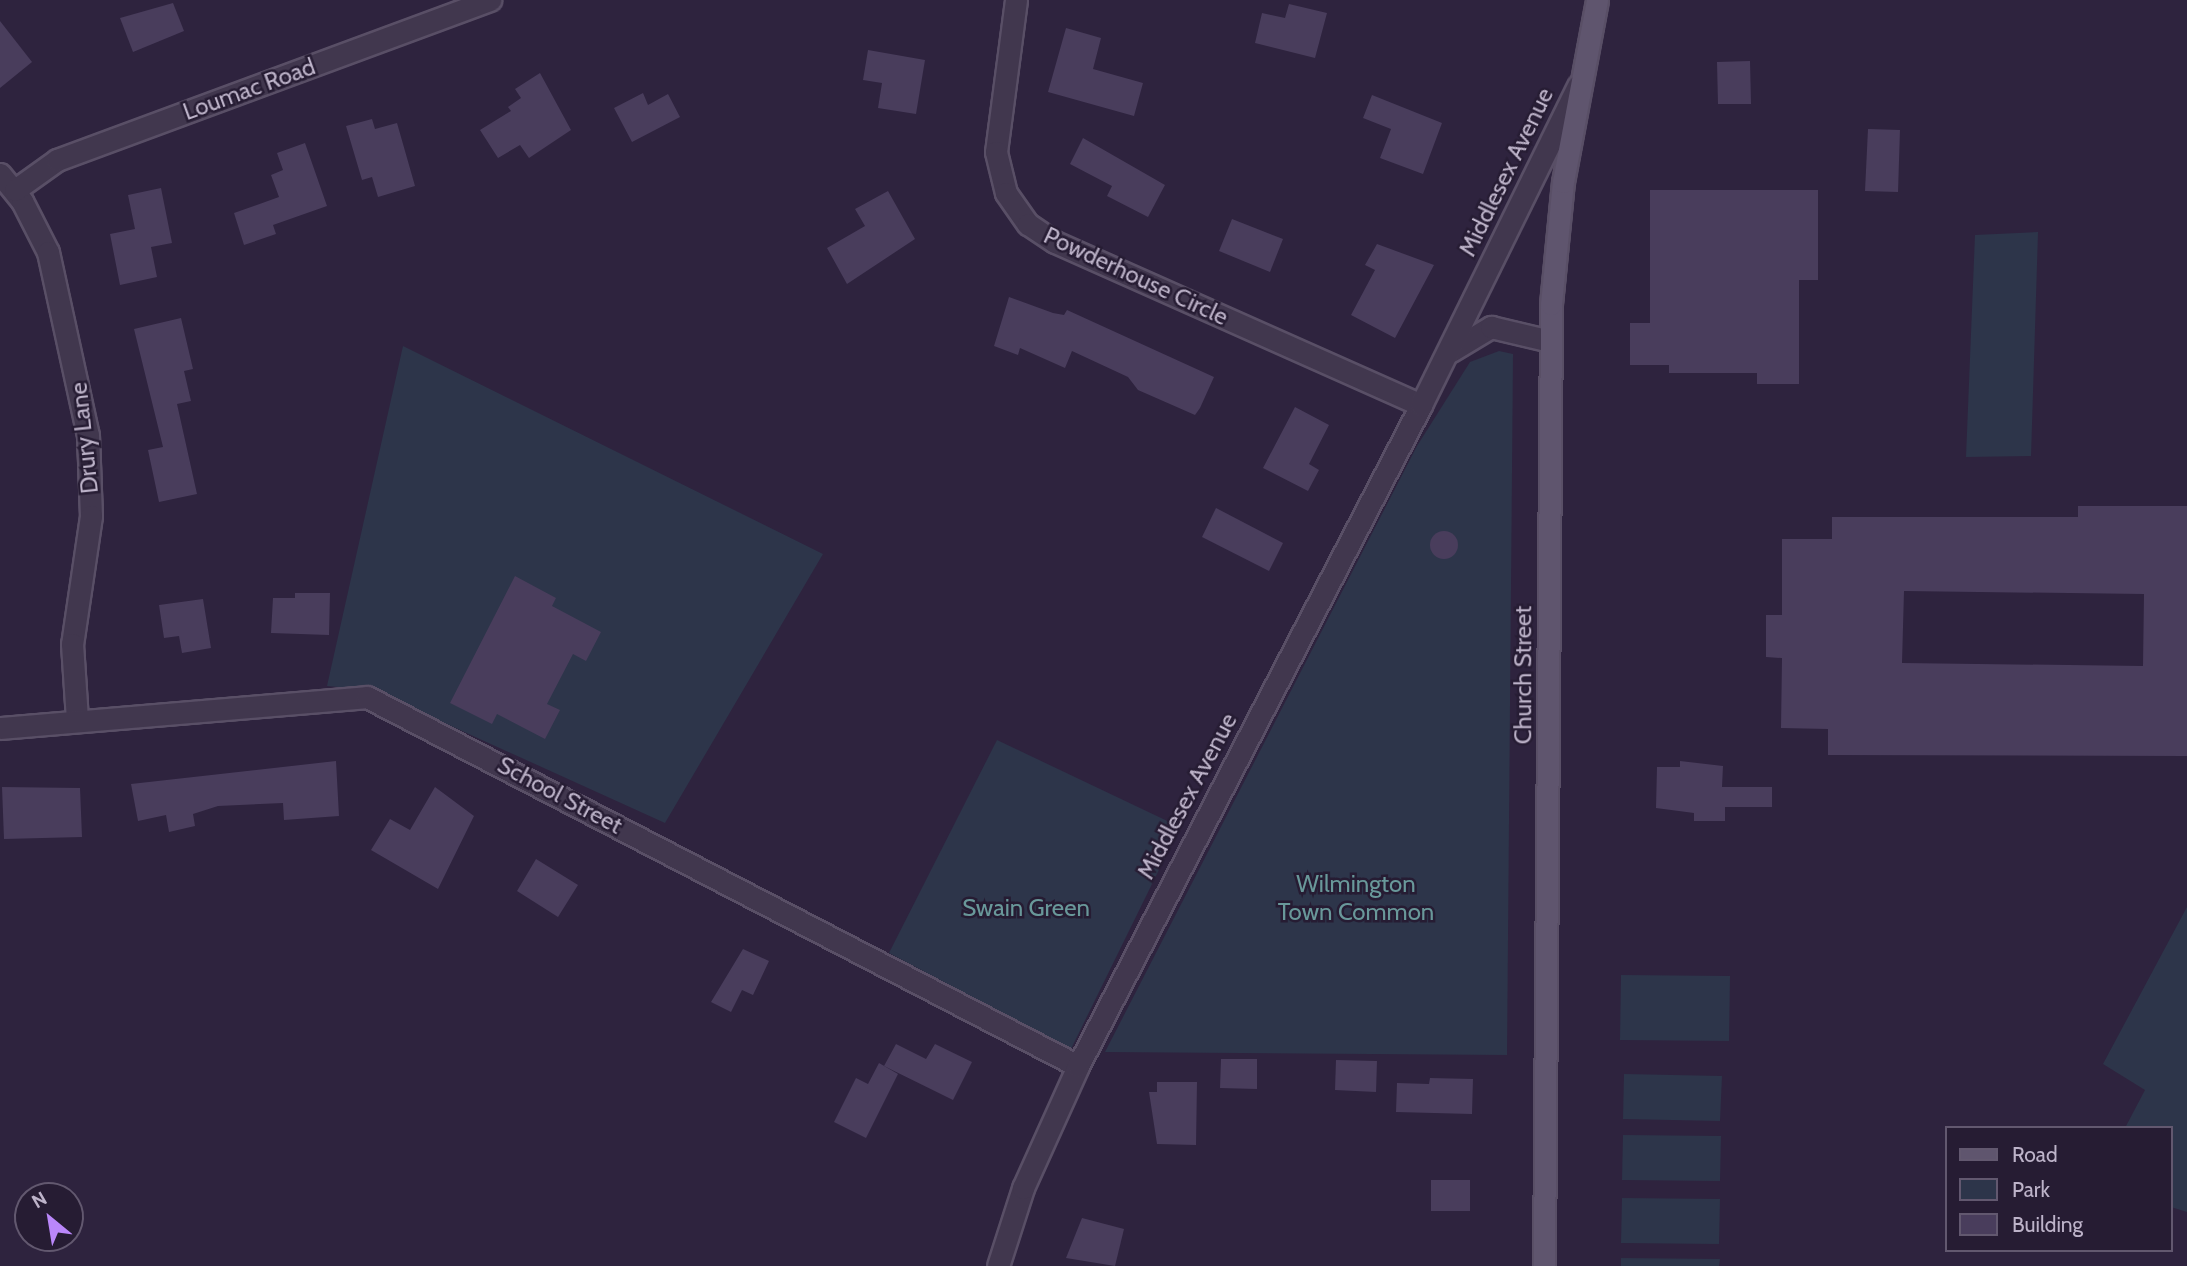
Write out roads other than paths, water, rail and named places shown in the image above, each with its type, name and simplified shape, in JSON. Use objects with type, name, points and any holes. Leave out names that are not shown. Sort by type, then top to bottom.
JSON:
[{"type":"main road","name":"Middlesex Avenue","points":[[1578,86],[1597,0]]},
{"type":"main road","name":"Church Street","points":[[1544,1266],[1550,341],[1555,244],[1578,86]]},
{"type":"street","name":"Loumac Road","points":[[7,182],[57,160],[490,0]]},
{"type":"street","name":"Powderhouse Circle","points":[[1016,0],[996,152],[1006,193],[1028,224],[1055,242],[1421,405]]},
{"type":"street","name":"Middlesex Avenue","points":[[998,1266],[1023,1188],[1078,1066],[1421,405],[1578,86]]},
{"type":"street","name":"Drury Lane","points":[[7,182],[48,252],[88,435],[91,516],[72,643],[76,719]]},
{"type":"street","name":"Middlesex Avenue","points":[[1443,360],[1471,334],[1491,327],[1550,341]]},
{"type":"street","name":"School Street","points":[[0,727],[348,695],[390,704],[1078,1066]]},
{"type":"park label","name":"Wilmington Town Common","points":[[1356,898]]},
{"type":"park label","name":"Swain Green","points":[[1026,908]]}]
